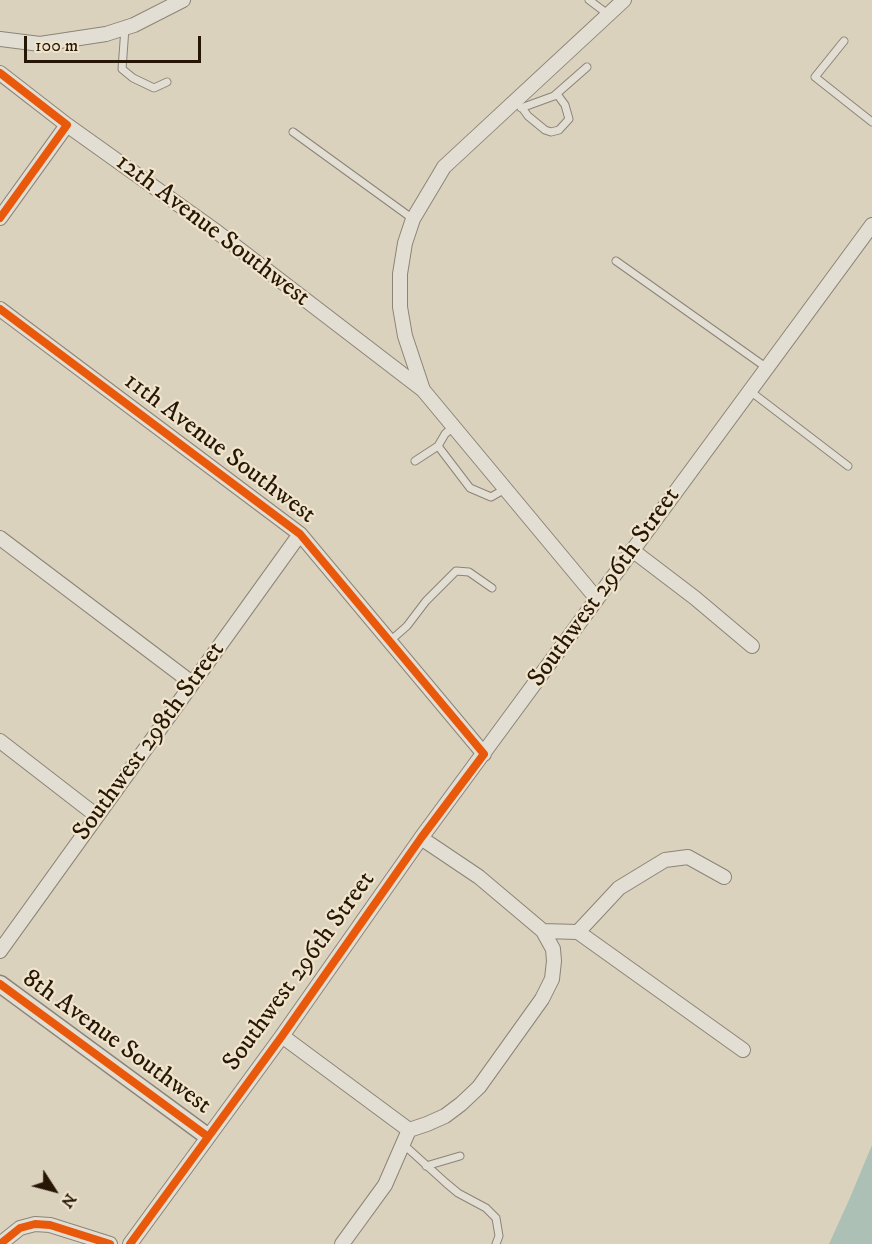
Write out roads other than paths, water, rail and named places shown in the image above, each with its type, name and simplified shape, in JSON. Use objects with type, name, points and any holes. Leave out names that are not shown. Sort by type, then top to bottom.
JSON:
[{"type":"street","points":[[0,39],[40,44],[106,34],[125,28],[183,0]]},
{"type":"street","points":[[597,599],[423,390],[405,336],[400,307],[400,274],[405,243],[413,219],[444,168],[518,106],[624,0]]},
{"type":"street","name":"12th Avenue Southwest","points":[[0,73],[67,125],[217,232],[423,390]]},
{"type":"street","points":[[0,218],[67,125]]},
{"type":"street","name":"Southwest 296th Street","points":[[130,1244],[282,1036],[421,838],[872,225]]},
{"type":"street","name":"11th Avenue Southwest","points":[[0,309],[300,534],[484,754]]},
{"type":"street","name":"Southwest 298th Street","points":[[0,951],[300,534]]},
{"type":"street","points":[[0,538],[192,683]]},
{"type":"street","points":[[632,550],[696,598],[752,646]]},
{"type":"street","points":[[0,741],[97,816]]},
{"type":"street","points":[[342,1244],[385,1185],[410,1130],[445,1116],[479,1087],[542,999],[552,979],[553,949],[543,931],[479,877],[421,838]]},
{"type":"street","points":[[578,932],[620,888],[665,860],[688,857],[724,877]]},
{"type":"street","points":[[543,931],[578,932],[743,1050]]},
{"type":"street","name":"8th Avenue Southwest","points":[[0,984],[207,1136]]},
{"type":"street","points":[[282,1036],[410,1130]]},
{"type":"street","points":[[3,1240],[21,1228],[35,1224],[50,1226],[110,1244]]},
{"type":"lane","points":[[589,0],[609,15]]},
{"type":"lane","points":[[125,28],[122,69],[133,78],[154,88],[167,82]]},
{"type":"lane","points":[[843,41],[815,77],[872,122]]},
{"type":"lane","points":[[557,94],[565,105],[569,119],[559,130],[551,132],[544,130],[518,106],[557,94],[587,67]]},
{"type":"lane","points":[[293,132],[413,219]]},
{"type":"lane","points":[[616,261],[767,368]]},
{"type":"lane","points":[[750,391],[848,466]]},
{"type":"lane","points":[[415,461],[438,446],[453,427]]},
{"type":"lane","points":[[438,446],[470,489],[491,497],[505,489]]},
{"type":"lane","points":[[390,641],[407,626],[426,601],[456,571],[469,572],[492,588]]},
{"type":"lane","points":[[403,1144],[458,1193],[486,1208],[496,1218],[499,1236],[496,1244]]},
{"type":"lane","points":[[426,1166],[460,1156]]}]
